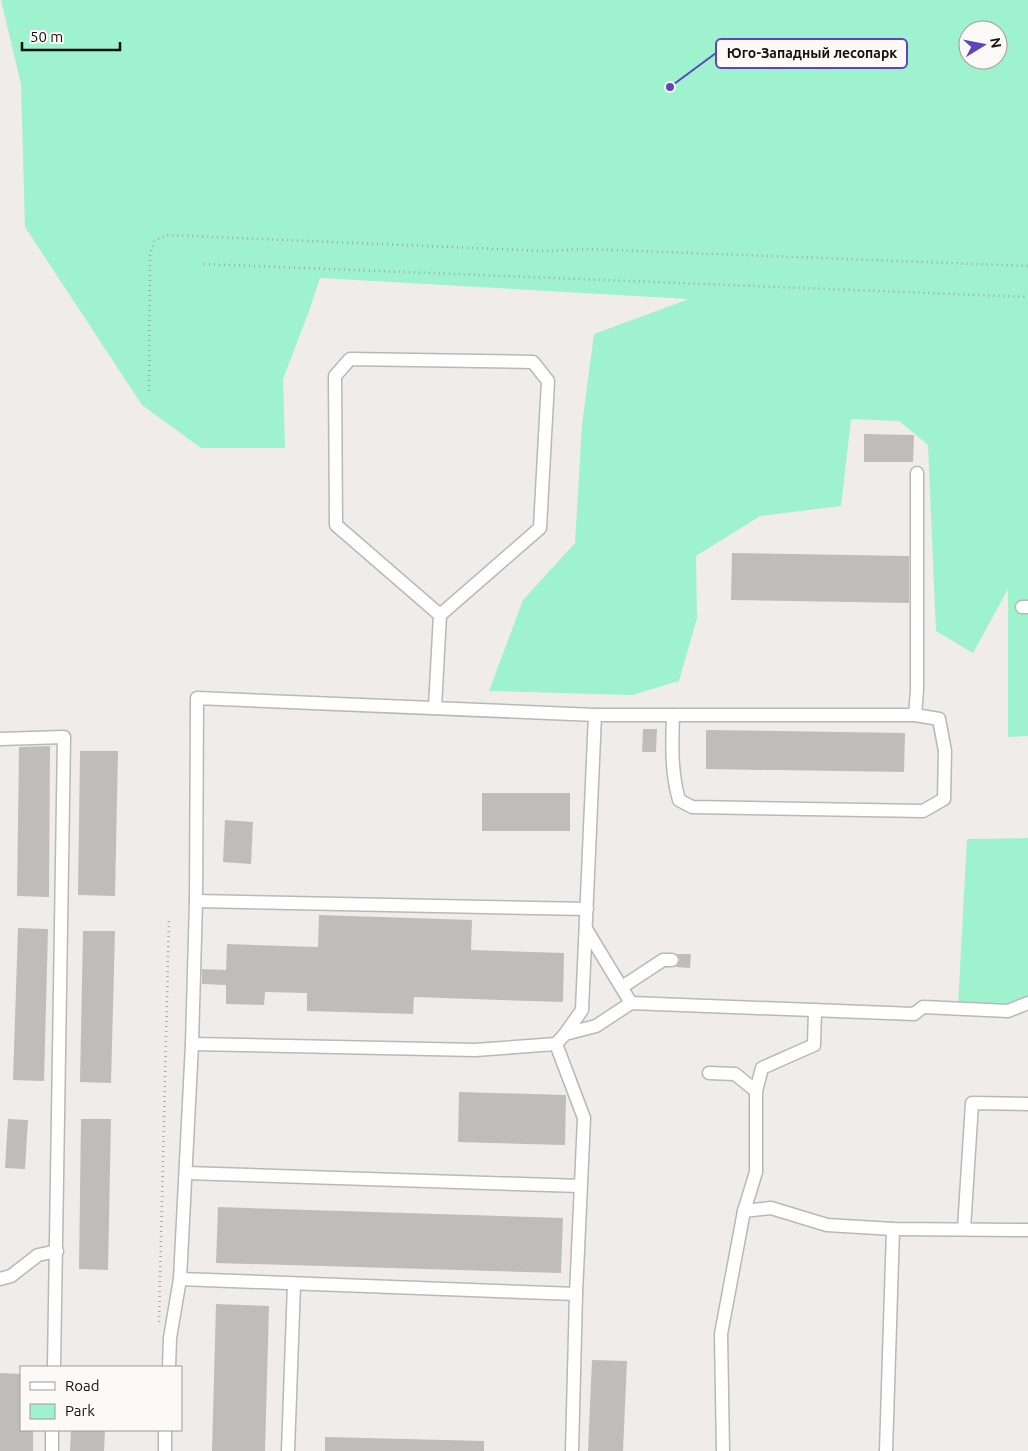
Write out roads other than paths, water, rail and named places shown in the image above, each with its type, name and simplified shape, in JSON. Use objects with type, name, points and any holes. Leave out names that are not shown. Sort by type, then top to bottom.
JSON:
[{"type":"lane","points":[[435,707],[440,615],[540,528],[548,381],[533,362],[350,358],[335,376],[336,525],[440,615]]},
{"type":"lane","points":[[915,715],[917,690],[917,473]]},
{"type":"lane","points":[[169,1366],[170,1338],[180,1279],[192,1044],[196,901],[197,698],[595,715],[673,715],[915,715],[940,719],[945,751],[944,798],[923,811],[692,807],[679,800],[675,787],[672,756],[673,715]]},
{"type":"lane","points":[[192,1044],[475,1050],[556,1044],[582,1010],[595,715]]},
{"type":"lane","points":[[0,739],[64,737],[54,1366]]},
{"type":"lane","points":[[196,901],[587,908]]},
{"type":"lane","points":[[586,929],[631,1003]]},
{"type":"lane","points":[[622,987],[663,960],[672,960]]},
{"type":"lane","points":[[565,1034],[596,1026],[631,1003],[914,1014],[923,1007],[1008,1011],[1028,1003]]},
{"type":"lane","points":[[723,1451],[722,1334],[744,1211],[756,1172],[756,1091],[762,1068],[814,1045],[815,1010]]},
{"type":"lane","points":[[556,1044],[584,1118],[576,1294],[572,1451]]},
{"type":"lane","points":[[709,1073],[735,1074],[756,1091]]},
{"type":"lane","points":[[964,1229],[972,1103],[1028,1104]]},
{"type":"lane","points":[[186,1173],[580,1186]]},
{"type":"lane","points":[[744,1211],[771,1208],[827,1225],[893,1229],[1028,1230]]},
{"type":"lane","points":[[886,1451],[893,1229]]},
{"type":"lane","points":[[0,1279],[11,1276],[38,1255],[57,1251]]},
{"type":"lane","points":[[180,1279],[576,1294]]},
{"type":"lane","points":[[288,1451],[294,1284]]},
{"type":"lane","points":[[52,1431],[52,1451]]},
{"type":"lane","points":[[165,1431],[165,1451]]},
{"type":"place","name":"Юго-Западный лесопарк","points":[[670,87]]}]
